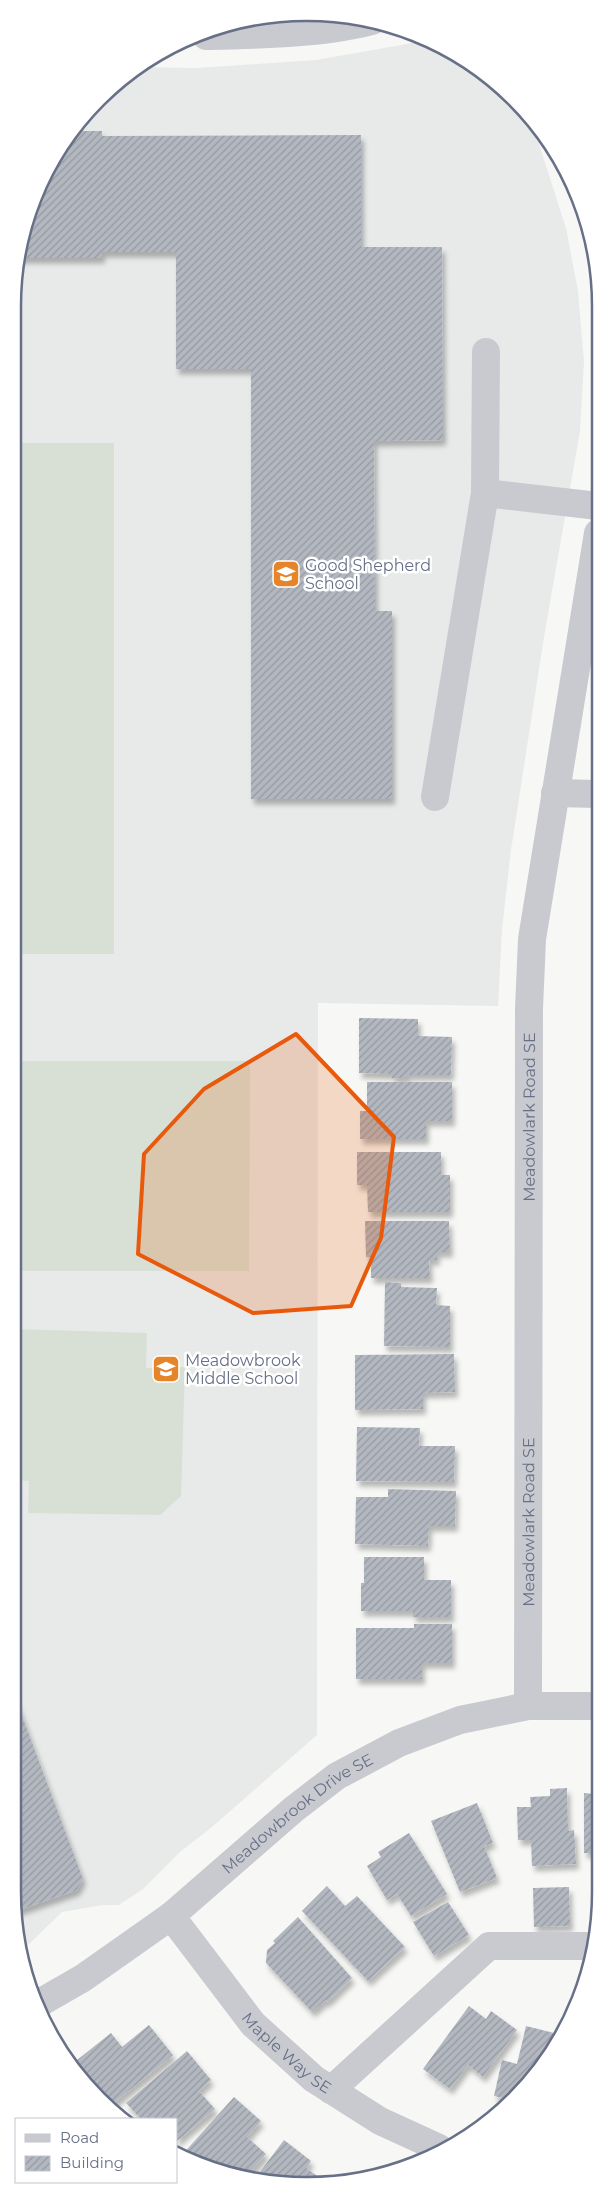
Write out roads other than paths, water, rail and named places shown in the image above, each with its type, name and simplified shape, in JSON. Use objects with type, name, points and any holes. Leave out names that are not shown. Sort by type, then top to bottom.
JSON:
[{"type":"street","points":[[216,36],[252,35],[355,26]]},
{"type":"street","points":[[435,797],[485,493],[486,352]]},
{"type":"street","points":[[485,493],[592,505]]},
{"type":"street","name":"Meadowlark Road SE","points":[[528,1706],[528,1008],[532,939],[592,569]]},
{"type":"street","points":[[555,793],[592,794]]},
{"type":"street","name":"Meadowbrook Drive SE","points":[[43,2001],[82,1978],[171,1916],[294,1809],[337,1776],[399,1743],[460,1720],[528,1706],[592,1706]]},
{"type":"street","name":"Maple Way SE","points":[[171,1916],[253,2024],[314,2079],[380,2121],[435,2146]]},
{"type":"street","points":[[331,2090],[489,1946],[586,1946]]},
{"type":"place","name":"Good Shepherd School","points":[[286,574]]},
{"type":"place","name":"Meadowbrook Middle School","points":[[166,1369]]}]
